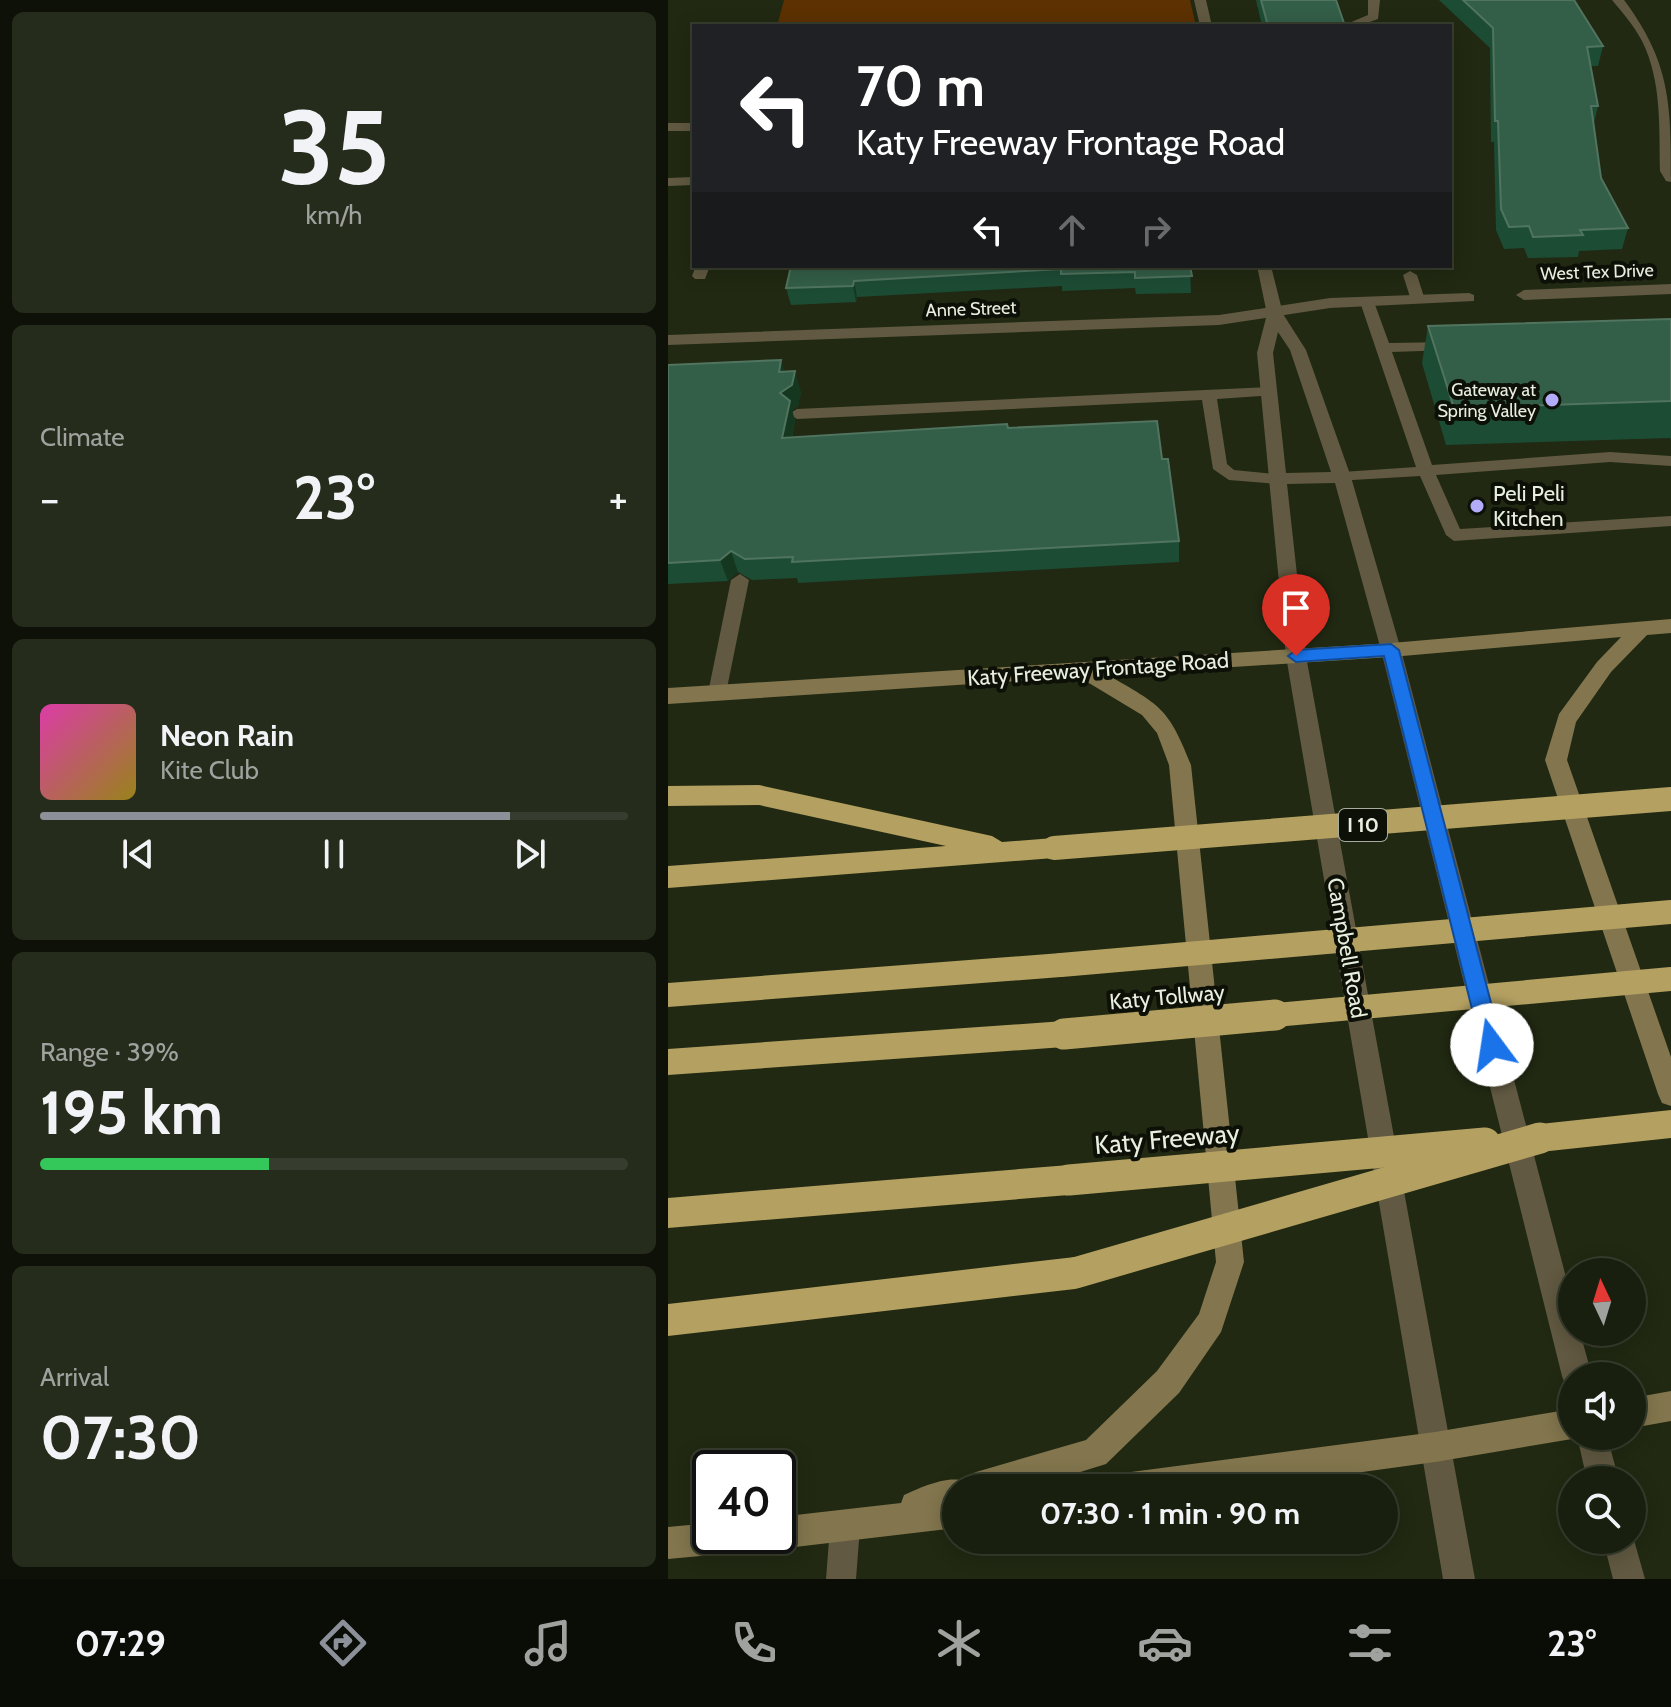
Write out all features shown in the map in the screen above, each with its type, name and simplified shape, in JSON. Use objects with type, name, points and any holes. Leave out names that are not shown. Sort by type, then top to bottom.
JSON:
[{"type":"highway","points":[[668,796],[759,795],[1017,852]]},
{"type":"highway","name":"I 10","points":[[668,877],[1671,799]]},
{"type":"highway","name":"Katy Tollway","points":[[668,995],[1061,965],[1671,912]]},
{"type":"highway","name":"Katy Tollway","points":[[668,1062],[1064,1034],[1671,979]]},
{"type":"highway","name":"Katy Freeway","points":[[668,1213],[1069,1180],[1671,1124]]},
{"type":"highway","points":[[668,1320],[1075,1273],[1540,1138]]},
{"type":"main road","name":"Katy Freeway Frontage Road","points":[[668,696],[1391,650],[1671,626]]},
{"type":"main road","points":[[1641,629],[1604,667],[1566,720],[1556,760],[1671,1094]]},
{"type":"main road","points":[[1024,1474],[1095,1453],[1168,1382],[1211,1322],[1230,1262],[1180,765],[1166,729],[1149,709],[1081,669]]},
{"type":"main road","points":[[1646,1410],[1671,1406]]},
{"type":"main road","points":[[1235,1474],[1435,1447],[1558,1426]]},
{"type":"main road","points":[[845,1527],[942,1498]]},
{"type":"main road","points":[[796,1531],[942,1514]]},
{"type":"main road","points":[[668,1543],[692,1541]]},
{"type":"street","points":[[1200,0],[1206,24]]},
{"type":"street","points":[[1354,24],[1374,17],[1374,0]]},
{"type":"street","points":[[1618,0],[1642,25],[1663,71],[1667,171],[1671,178]]},
{"type":"street","name":"Campbell Road","points":[[1264,268],[1275,314],[1298,350],[1342,477],[1391,650],[1573,1362]]},
{"type":"street","name":"West Tex Drive","points":[[1524,295],[1671,289]]},
{"type":"street","points":[[1275,314],[1330,303],[1469,298]]},
{"type":"street","name":"Campbell Road","points":[[1275,314],[1265,353],[1296,656],[1459,1579]]},
{"type":"street","name":"Anne Street","points":[[668,340],[1219,320],[1275,314]]},
{"type":"street","points":[[1278,479],[1342,477]]},
{"type":"street","points":[[1623,1554],[1629,1579]]},
{"type":"lane","points":[[668,127],[692,127]]},
{"type":"lane","points":[[668,182],[692,181]]},
{"type":"lane","points":[[1410,275],[1418,300]]},
{"type":"lane","points":[[1367,302],[1426,471],[1454,535],[1671,521]]},
{"type":"lane","points":[[1383,348],[1459,346]]},
{"type":"lane","points":[[797,414],[1270,392]]},
{"type":"lane","points":[[1209,395],[1219,465],[1229,475],[1278,479]]},
{"type":"lane","points":[[1342,477],[1610,457],[1671,461]]},
{"type":"lane","points":[[717,693],[740,580]]},
{"type":"lane","points":[[841,1579],[845,1527]]},
{"type":"shaded area","points":[[784,0],[1190,0],[1196,24],[778,24]]},
{"type":"building","points":[[1261,0],[1336,0],[1344,24],[1267,24]]},
{"type":"building","points":[[1463,0],[1574,0],[1603,46],[1587,47],[1598,106],[1591,106],[1601,178],[1628,228],[1580,230],[1583,235],[1533,237],[1529,226],[1509,227],[1501,209],[1493,28]]},
{"type":"building","points":[[791,268],[1190,268],[1192,276],[1135,278],[1135,272],[1061,274],[1061,269],[854,281],[853,286],[786,288]]},
{"type":"building","points":[[1671,319],[1671,401],[1454,408],[1428,326]]},
{"type":"building","points":[[781,360],[779,372],[795,371],[792,385],[780,393],[790,401],[782,438],[1007,424],[1008,428],[1157,421],[1162,459],[1168,459],[1179,541],[792,562],[793,557],[745,559],[731,551],[720,560],[668,563],[668,365]]},
{"type":"place","name":"Gateway at Spring Valley","points":[[1552,400]]},
{"type":"place","name":"Peli Peli Kitchen","points":[[1477,506]]},
{"type":"route","points":[[1296,656],[1391,650],[1492,1045]]}]
